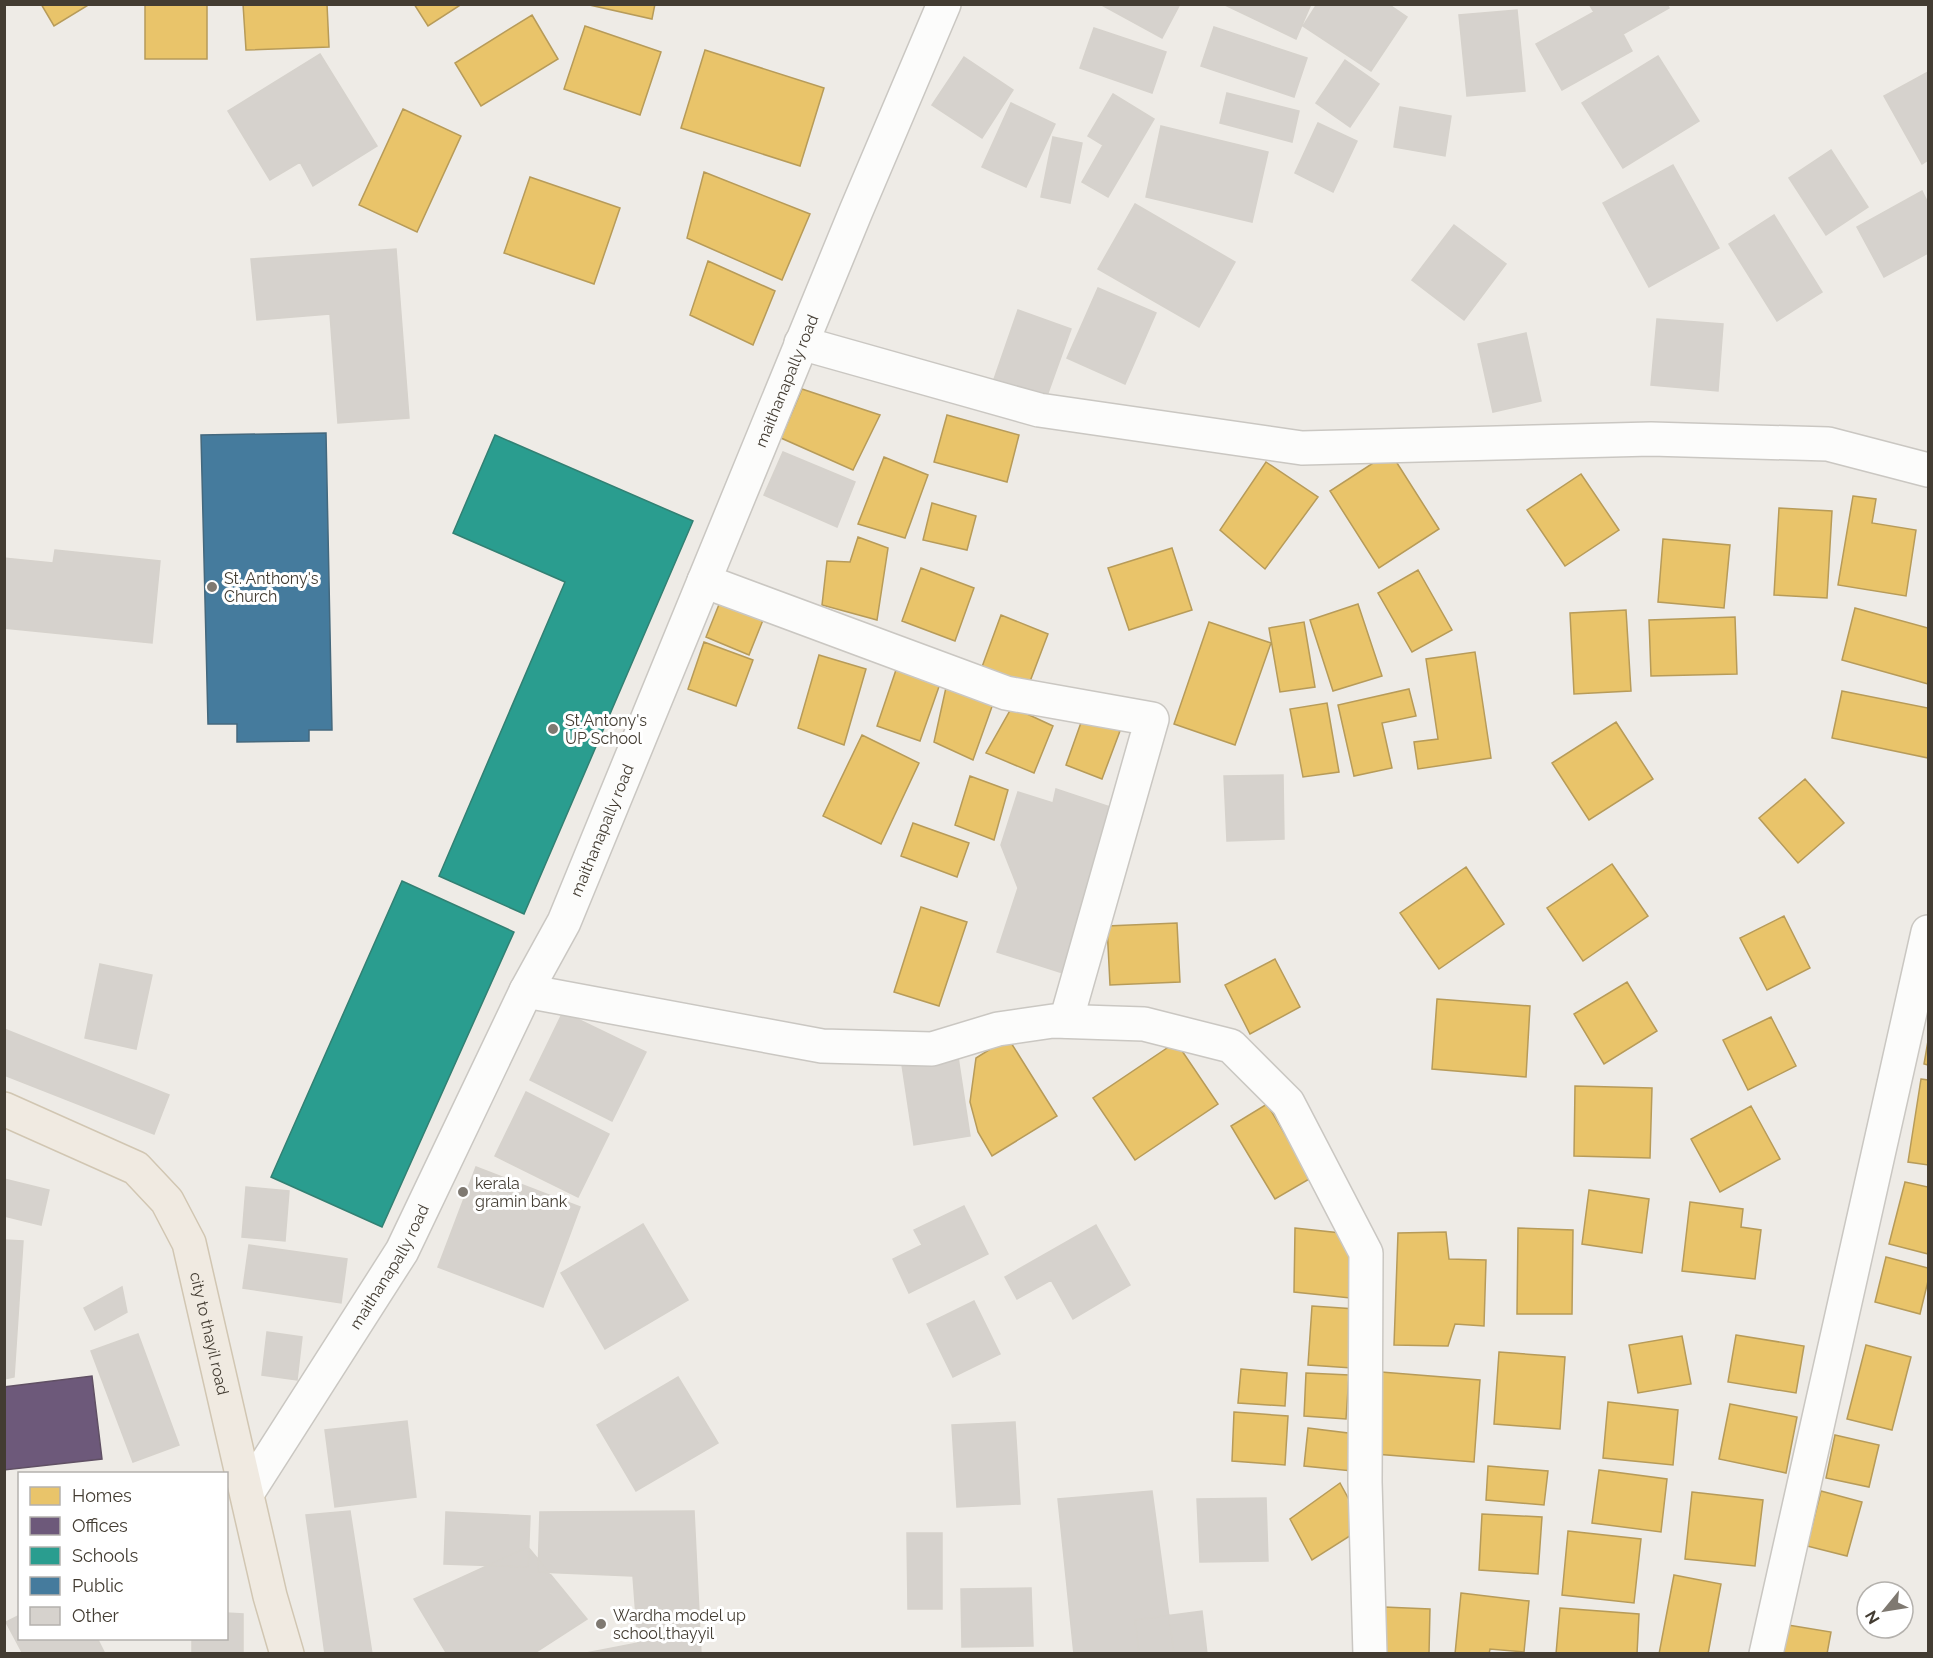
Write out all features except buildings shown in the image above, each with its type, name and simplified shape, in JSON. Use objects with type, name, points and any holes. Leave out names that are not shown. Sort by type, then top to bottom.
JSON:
[{"type":"main road","name":"city to thayil road","points":[[4,1109],[136,1168],[167,1201],[189,1243],[248,1492],[270,1596],[287,1653]]},
{"type":"street","name":"maithanapally road","points":[[248,1492],[402,1251],[526,991],[564,922],[801,343],[944,4]]},
{"type":"street","points":[[801,343],[1039,410],[1302,448],[1651,439],[1828,444],[1929,470]]},
{"type":"street","points":[[704,581],[1006,693],[1152,719],[1066,1021]]},
{"type":"street","points":[[1766,1653],[1929,932]]},
{"type":"street","points":[[526,991],[822,1046],[932,1049],[998,1029],[1066,1021],[1144,1024],[1231,1046],[1288,1103],[1366,1253],[1365,1482],[1370,1653]]},
{"type":"place","name":"St. Anthony's Church","points":[[212,587]]},
{"type":"place","name":"St Antony's UP School","points":[[553,729]]},
{"type":"place","name":"kerala gramin bank","points":[[463,1192]]},
{"type":"place","name":"Wardha model up school,thayyil","points":[[601,1624]]}]
